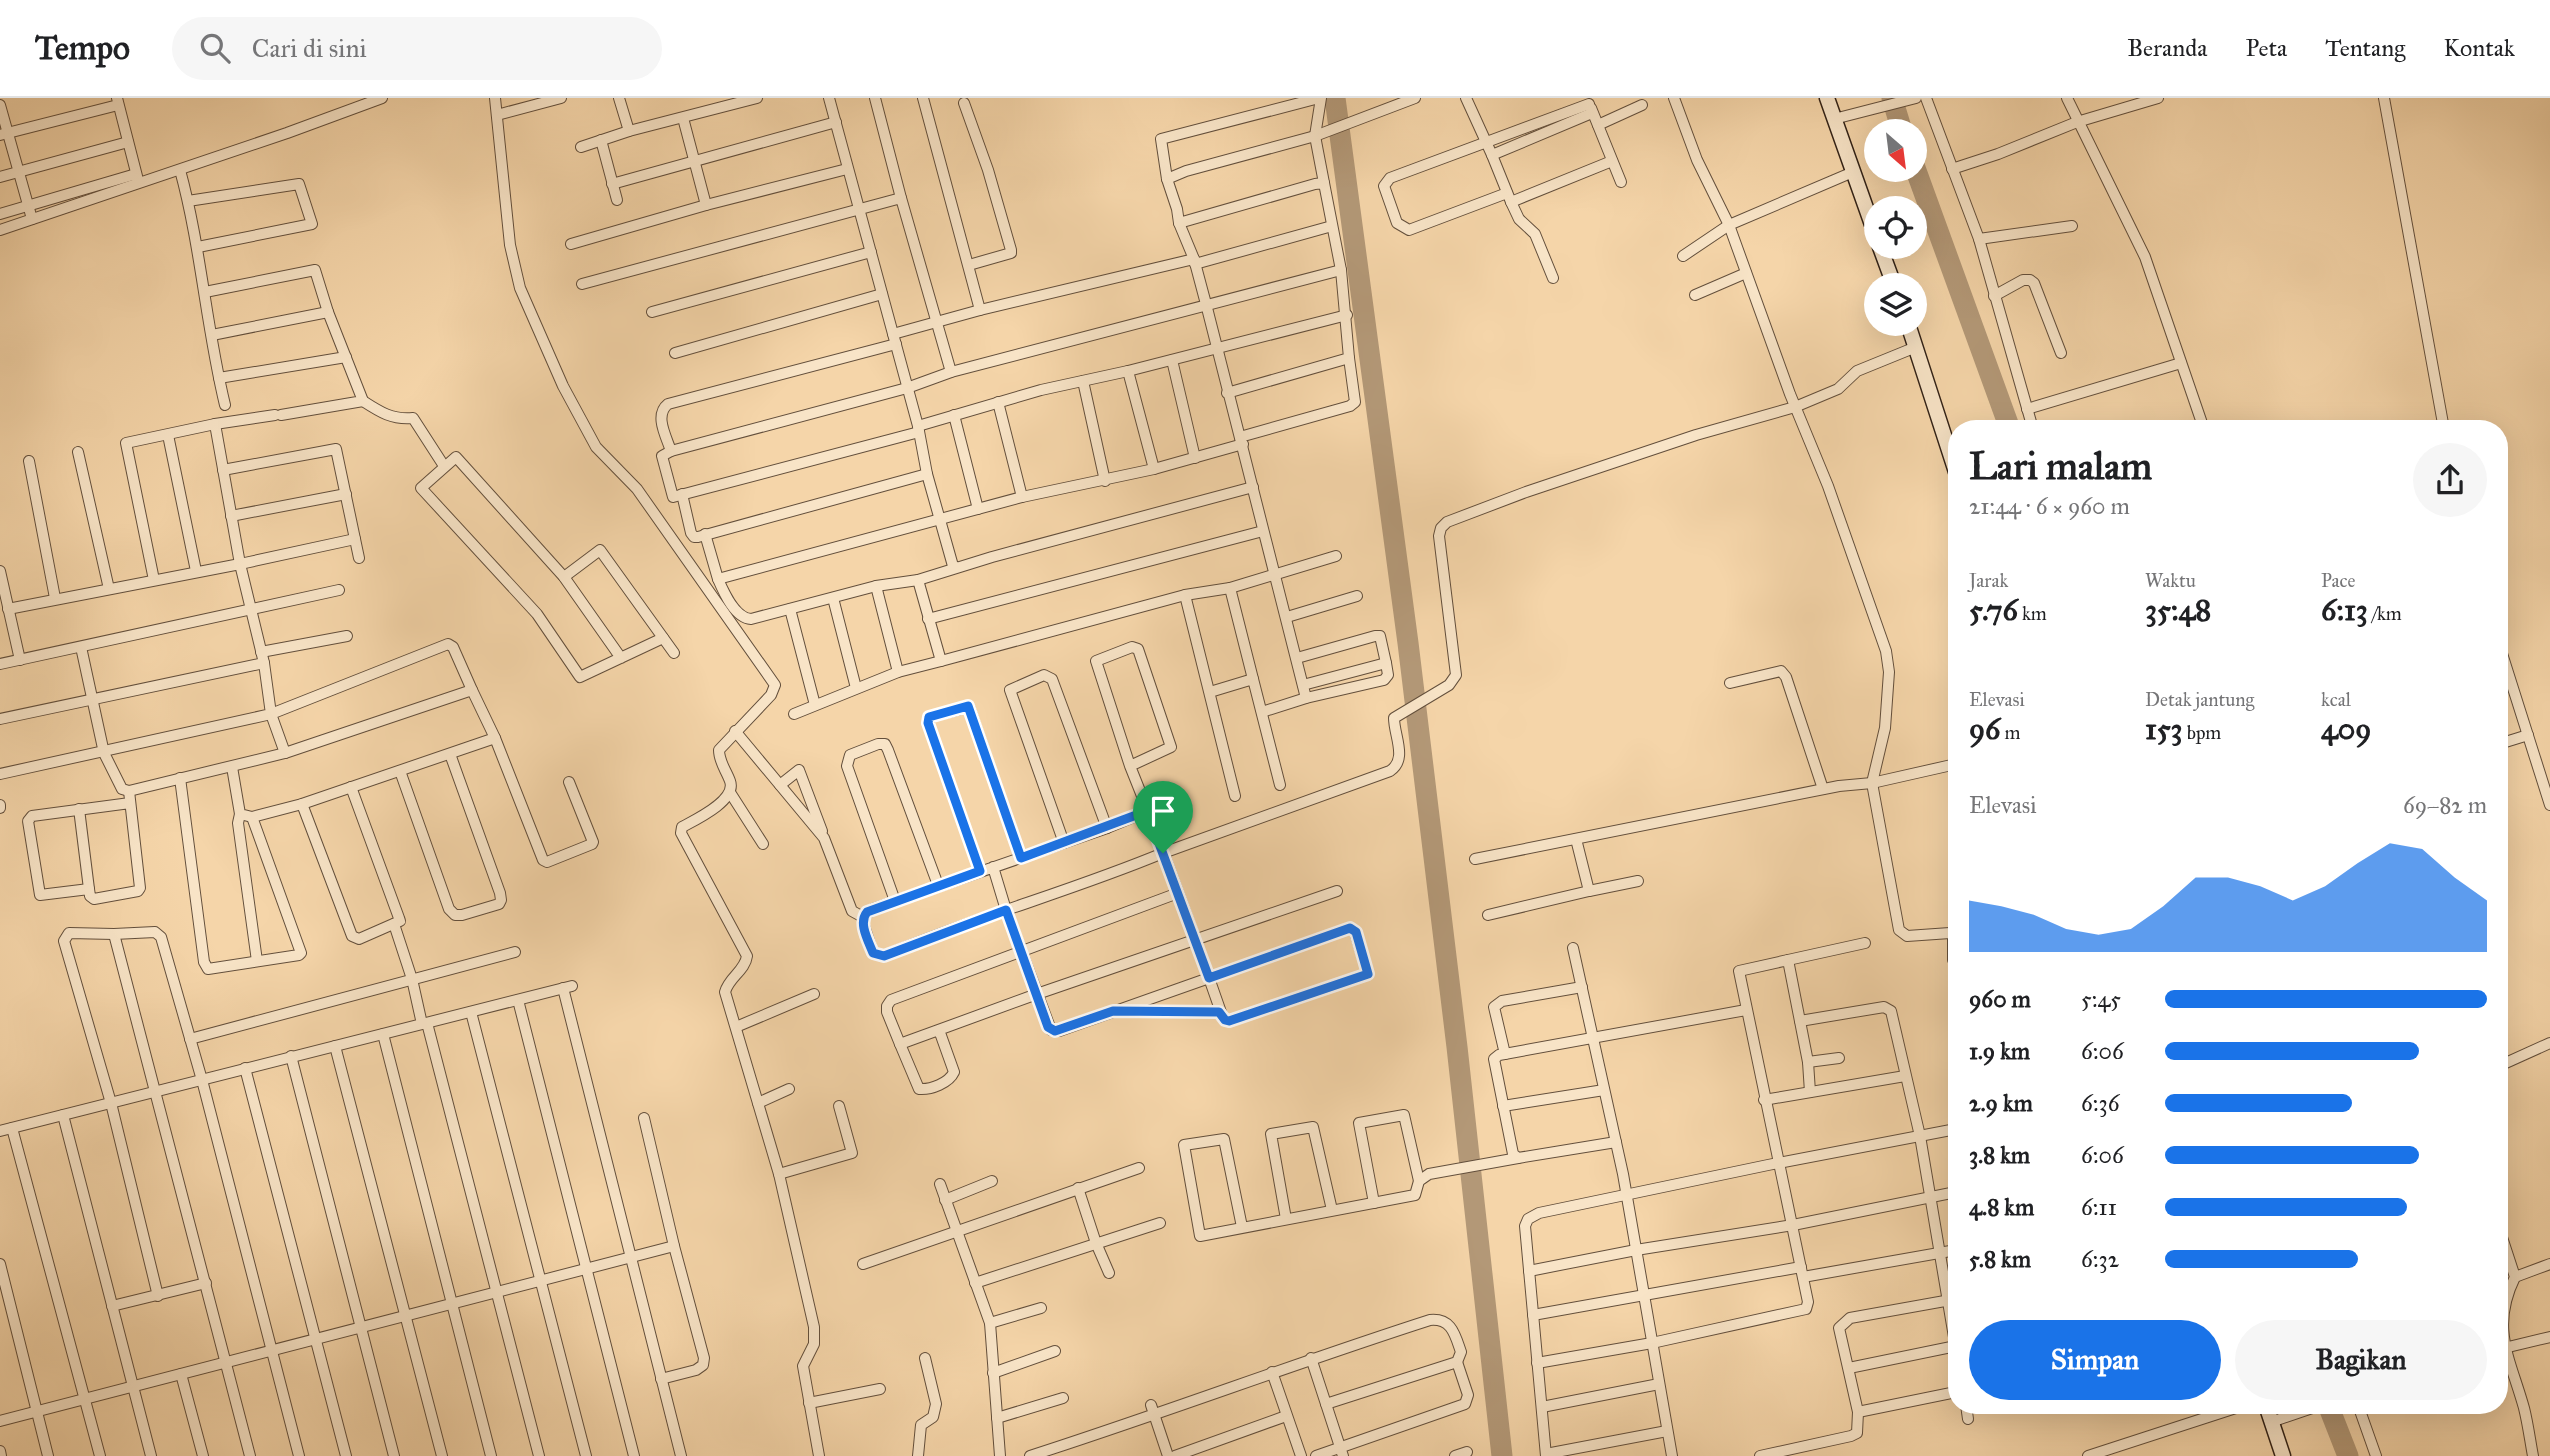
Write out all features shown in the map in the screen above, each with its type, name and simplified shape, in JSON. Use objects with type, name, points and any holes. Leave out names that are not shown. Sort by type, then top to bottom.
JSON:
[{"type":"main road","points":[[1826,98],[1864,203]]},
{"type":"main road","points":[[1912,336],[1948,447]]},
{"type":"main road","points":[[2269,1414],[2283,1456]]},
{"type":"street","points":[[0,214],[180,170],[382,98]]},
{"type":"street","points":[[495,98],[502,187],[510,245],[520,288],[563,386],[596,447],[637,489],[775,685],[771,695],[735,731],[719,754],[731,784],[731,794],[762,844]]},
{"type":"street","points":[[497,115],[561,98]]},
{"type":"street","points":[[620,98],[629,131]]},
{"type":"street","points":[[581,147],[629,131],[757,98]]},
{"type":"street","points":[[829,98],[919,429],[927,474],[953,566],[956,567]]},
{"type":"street","points":[[875,98],[951,372]]},
{"type":"street","points":[[923,98],[980,310]]},
{"type":"street","points":[[718,579],[1022,496],[1154,470],[1241,440],[1350,407],[1355,401],[1347,315],[1315,136],[1320,98],[1161,139],[1167,179],[1179,223],[1195,262],[1218,348],[1227,393],[1241,440],[1263,531],[1277,575],[1306,698]]},
{"type":"street","points":[[1167,179],[1186,171],[1315,136],[1415,98]]},
{"type":"street","points":[[1466,98],[1519,219],[1535,234],[1553,278]]},
{"type":"street","points":[[1674,98],[1697,160],[1729,225],[1795,407],[1828,486],[1886,651],[1889,672],[1885,727],[1872,783],[1899,930],[1907,936],[1948,933]]},
{"type":"street","points":[[1926,98],[1979,239],[2030,420]]},
{"type":"street","points":[[2067,98],[2140,244],[2201,420]]},
{"type":"street","points":[[1952,169],[1998,154],[2077,122],[2158,98]]},
{"type":"street","points":[[2384,98],[2442,420]]},
{"type":"street","points":[[1834,119],[1912,99]]},
{"type":"street","points":[[4,134],[118,102],[137,179]]},
{"type":"street","points":[[964,103],[1012,250],[1011,253],[969,265]]},
{"type":"street","points":[[0,104],[4,134],[32,219]]},
{"type":"street","points":[[1589,105],[1390,178],[1384,186],[1392,214],[1402,227],[1413,229],[1612,160]]},
{"type":"street","points":[[1589,105],[1621,182]]},
{"type":"street","points":[[1492,155],[1589,105]]},
{"type":"street","points":[[1598,125],[1642,105]]},
{"type":"street","points":[[683,118],[706,205]]},
{"type":"street","points":[[612,184],[836,122]]},
{"type":"street","points":[[601,140],[617,200]]},
{"type":"street","points":[[0,177],[128,142]]},
{"type":"street","points":[[571,244],[706,205],[847,169]]},
{"type":"street","points":[[180,170],[198,247],[225,405]]},
{"type":"street","points":[[1683,256],[1729,225],[1853,172]]},
{"type":"street","points":[[0,230],[137,179]]},
{"type":"street","points":[[1179,223],[1324,183]]},
{"type":"street","points":[[188,201],[299,184],[312,224],[198,247]]},
{"type":"street","points":[[582,284],[901,198]]},
{"type":"street","points":[[671,451],[660,416],[662,409],[668,404],[895,339],[980,310],[1195,262],[1332,226]]},
{"type":"street","points":[[1979,239],[2072,226]]},
{"type":"street","points":[[652,312],[871,252]]},
{"type":"street","points":[[205,292],[315,270],[328,313],[363,401],[387,415],[399,419],[413,418],[444,466]]},
{"type":"street","points":[[1341,270],[951,372],[907,387],[671,451],[662,456],[662,464],[673,496],[919,429],[998,402],[1347,315]]},
{"type":"street","points":[[1695,295],[1746,273]]},
{"type":"street","points":[[1994,296],[2023,280],[2034,283],[2061,353]]},
{"type":"street","points":[[675,353],[883,294]]},
{"type":"street","points":[[212,335],[328,313]]},
{"type":"street","points":[[863,917],[873,953],[884,956],[1394,769],[1399,755],[1394,723],[1396,716],[1449,685],[1456,676],[1439,536],[1441,528],[1447,522],[1526,492],[1696,435],[1795,407],[1838,389],[1857,371],[1916,347]]},
{"type":"street","points":[[219,378],[346,357]]},
{"type":"street","points":[[1227,393],[1349,358]]},
{"type":"street","points":[[1172,360],[1195,458]]},
{"type":"street","points":[[2027,409],[2181,363]]},
{"type":"street","points":[[1128,371],[1154,470]]},
{"type":"street","points":[[1083,381],[1105,481]]},
{"type":"street","points":[[154,580],[126,443],[215,424],[363,401]]},
{"type":"street","points":[[998,402],[1022,496]]},
{"type":"street","points":[[954,415],[978,509]]},
{"type":"street","points":[[215,424],[271,714],[285,753]]},
{"type":"street","points":[[168,435],[196,571]]},
{"type":"street","points":[[223,470],[336,449],[359,558]]},
{"type":"street","points":[[78,452],[109,589]]},
{"type":"street","points":[[621,658],[564,577],[456,457],[421,488],[537,614],[580,677],[621,658],[663,638]]},
{"type":"street","points":[[29,461],[55,598]]},
{"type":"street","points":[[682,494],[694,537],[927,474]]},
{"type":"street","points":[[705,534],[718,579],[734,608],[744,618],[876,586],[918,580],[956,567],[1253,487]]},
{"type":"street","points":[[231,516],[346,494]]},
{"type":"street","points":[[928,619],[1263,531]]},
{"type":"street","points":[[8,608],[355,539]]},
{"type":"street","points":[[564,577],[600,550],[674,653]]},
{"type":"street","points":[[794,713],[898,672],[1185,595],[1230,588],[1336,556]]},
{"type":"street","points":[[0,571],[2,592],[20,660]]},
{"type":"street","points":[[918,580],[941,660]]},
{"type":"street","points":[[876,586],[898,672]]},
{"type":"street","points":[[1230,588],[1280,785]]},
{"type":"street","points":[[0,664],[339,590]]},
{"type":"street","points":[[1185,595],[1235,796]]},
{"type":"street","points":[[1287,617],[1357,596]]},
{"type":"street","points":[[833,598],[856,688]]},
{"type":"street","points":[[790,609],[815,705]]},
{"type":"street","points":[[0,719],[347,636]]},
{"type":"street","points":[[1262,712],[1306,698],[1384,680],[1388,675],[1380,636],[1297,658]]},
{"type":"street","points":[[0,774],[271,714],[448,644],[453,648],[495,738],[543,860],[547,862],[593,842],[569,782]]},
{"type":"street","points":[[81,647],[104,753],[122,789],[129,791],[285,753],[472,690]]},
{"type":"street","points":[[993,867],[1048,1027],[1055,1031],[1209,978],[1350,928],[1356,932],[1368,972],[1229,1021],[1225,1020],[1219,1012],[1209,978],[1195,939],[1130,765],[1096,661],[1132,647],[1138,649],[1171,747],[1130,765]]},
{"type":"street","points":[[1303,685],[1385,663]]},
{"type":"street","points":[[1730,682],[1781,671],[1786,677],[1823,789]]},
{"type":"street","points":[[2508,672],[2550,805]]},
{"type":"street","points":[[1065,843],[1010,690],[1044,675],[1052,679],[1107,828]]},
{"type":"street","points":[[1210,692],[1253,679]]},
{"type":"street","points":[[980,871],[928,723],[929,717],[970,707],[1021,858]]},
{"type":"street","points":[[735,731],[824,838]]},
{"type":"street","points":[[2508,742],[2528,736]]},
{"type":"street","points":[[240,814],[252,817],[302,804],[495,738]]},
{"type":"street","points":[[895,901],[847,766],[850,755],[878,744],[885,744],[888,750],[938,885]]},
{"type":"street","points":[[400,771],[449,909],[456,915],[462,915],[499,904],[500,893],[450,754]]},
{"type":"street","points":[[1475,859],[1823,789],[1872,783],[1948,766]]},
{"type":"street","points":[[232,767],[257,961]]},
{"type":"street","points":[[780,785],[799,770],[852,911],[863,917]]},
{"type":"street","points":[[180,778],[204,962],[208,969],[299,955],[301,950],[252,817]]},
{"type":"street","points":[[302,804],[352,936],[359,939],[400,922],[351,787]]},
{"type":"street","points":[[79,809],[90,897],[94,899],[138,891],[141,888],[129,791]]},
{"type":"street","points":[[731,794],[682,827],[681,833],[747,956],[746,964],[728,982],[725,992],[779,1174],[814,1326],[814,1344],[803,1363],[819,1456]]},
{"type":"street","points":[[89,889],[40,895],[28,821],[32,816],[130,803]]},
{"type":"street","points":[[863,917],[873,909],[1107,828],[1147,811]]},
{"type":"street","points":[[1576,839],[1589,891]]},
{"type":"street","points":[[1488,915],[1638,881]]},
{"type":"street","points":[[900,1044],[1337,891]]},
{"type":"street","points":[[939,1030],[954,1072],[950,1080],[924,1090],[919,1089],[914,1083],[887,1012],[891,1000],[1178,893]]},
{"type":"street","points":[[394,924],[425,1023],[539,1456]]},
{"type":"street","points":[[158,1296],[111,1103],[64,941],[69,933],[155,932],[161,937],[202,1080],[299,1456]]},
{"type":"street","points":[[114,934],[250,1456]]},
{"type":"street","points":[[1537,1363],[1652,1343],[1806,1309],[1808,1302],[1781,1162],[1764,1100],[1739,971],[1865,943]]},
{"type":"street","points":[[1573,948],[1616,1142],[1672,1456]]},
{"type":"street","points":[[190,1039],[515,952]]},
{"type":"street","points":[[1788,960],[1808,1062],[1810,1092]]},
{"type":"street","points":[[0,1131],[567,987],[630,1257],[681,1456]]},
{"type":"street","points":[[1505,1054],[1494,1007],[1502,1001],[1582,987]]},
{"type":"street","points":[[736,1027],[814,994]]},
{"type":"street","points":[[518,1000],[634,1456]]},
{"type":"street","points":[[1800,1021],[1888,1008],[1891,1011],[1920,1136],[1940,1254],[1948,1285]]},
{"type":"street","points":[[1518,1158],[1513,1154],[1494,1059],[1505,1054],[1746,1010]]},
{"type":"street","points":[[1113,1011],[1219,1012]]},
{"type":"street","points":[[471,1012],[586,1456]]},
{"type":"street","points":[[383,1034],[491,1456]]},
{"type":"street","points":[[2508,1062],[2550,1043]]},
{"type":"street","points":[[335,1046],[442,1456]]},
{"type":"street","points":[[291,1056],[394,1456]]},
{"type":"street","points":[[1808,1062],[1839,1058]]},
{"type":"street","points":[[245,1068],[346,1456]]},
{"type":"street","points":[[1764,1100],[1905,1076]]},
{"type":"street","points":[[758,1103],[789,1089]]},
{"type":"street","points":[[1503,1106],[1604,1090]]},
{"type":"street","points":[[779,1174],[852,1153],[839,1106]]},
{"type":"street","points":[[63,1115],[151,1456]]},
{"type":"street","points":[[1242,1227],[1224,1139],[1184,1145],[1200,1236],[1415,1195],[1419,1181],[1404,1115],[1359,1123],[1374,1202]]},
{"type":"street","points":[[644,1118],[704,1358],[703,1365],[696,1370],[661,1379]]},
{"type":"street","points":[[1286,1219],[1270,1134],[1313,1127],[1332,1210]]},
{"type":"street","points":[[12,1128],[100,1456]]},
{"type":"street","points":[[1667,1431],[1546,1455],[1525,1226],[1528,1219],[1539,1213],[1781,1162],[1948,1131]]},
{"type":"street","points":[[1419,1181],[1429,1174],[1616,1142]]},
{"type":"street","points":[[863,1264],[1139,1168]]},
{"type":"street","points":[[945,1200],[992,1181]]},
{"type":"street","points":[[940,1184],[990,1323],[1000,1456]]},
{"type":"street","points":[[1078,1188],[1109,1273]]},
{"type":"street","points":[[1529,1272],[1636,1250],[1793,1225],[1948,1194]]},
{"type":"street","points":[[975,1283],[1160,1223]]},
{"type":"street","points":[[0,1421],[674,1246]]},
{"type":"street","points":[[1533,1315],[1644,1294],[1948,1252]]},
{"type":"street","points":[[2508,1256],[2515,1277],[2508,1294]]},
{"type":"street","points":[[0,1264],[48,1456]]},
{"type":"street","points":[[2515,1277],[2550,1264]]},
{"type":"street","points":[[112,1306],[206,1283]]},
{"type":"street","points":[[1760,1456],[1851,1436],[1858,1429],[1858,1412],[1839,1328],[1842,1324],[1850,1318],[1948,1301]]},
{"type":"street","points":[[990,1323],[1041,1308]]},
{"type":"street","points":[[1030,1456],[1155,1416],[1311,1358],[1438,1320],[1445,1321],[1452,1328],[1461,1352],[1457,1362],[1468,1395],[1465,1404],[1342,1452],[1316,1456]]},
{"type":"street","points":[[2508,1348],[2550,1337]]},
{"type":"street","points":[[1849,1368],[1948,1349]]},
{"type":"street","points":[[993,1373],[1055,1351]]},
{"type":"street","points":[[918,1456],[921,1425],[933,1417],[936,1404],[925,1358]]},
{"type":"street","points":[[1311,1358],[1342,1452]]},
{"type":"street","points":[[1326,1404],[1457,1362]]},
{"type":"street","points":[[2508,1365],[2524,1408],[2533,1456]]},
{"type":"street","points":[[1272,1373],[1301,1456]]},
{"type":"street","points":[[181,1374],[203,1456]]},
{"type":"street","points":[[1542,1407],[1659,1384]]},
{"type":"street","points":[[809,1403],[880,1388]]},
{"type":"street","points":[[1858,1412],[1948,1394]]},
{"type":"street","points":[[997,1418],[1063,1398]]},
{"type":"street","points":[[1151,1405],[1168,1456]]},
{"type":"street","points":[[1967,1414],[1968,1419]]},
{"type":"street","points":[[2088,1456],[2217,1414]]},
{"type":"street","points":[[2271,1422],[2296,1414]]},
{"type":"street","points":[[2361,1414],[2376,1456]]},
{"type":"street","points":[[1175,1456],[1286,1416]]},
{"type":"street","points":[[0,1451],[1,1456]]},
{"type":"street","points":[[1455,1456],[1467,1452]]},
{"type":"waterway","points":[[1335,98],[1408,643],[1457,1047],[1502,1456]]},
{"type":"waterway","points":[[1892,98],[1898,119]]},
{"type":"waterway","points":[[1920,182],[2007,420]]},
{"type":"waterway","points":[[2332,1414],[2348,1456]]},
{"type":"route","points":[[968,706],[1021,858],[1147,811],[1163,853],[1209,978],[1350,928],[1356,932],[1368,973],[1229,1021],[1219,1012],[1113,1011],[1055,1031],[1048,1027],[1006,910],[884,956],[873,953],[863,923],[863,917],[873,909],[980,871],[928,723],[929,717],[968,706]]}]
